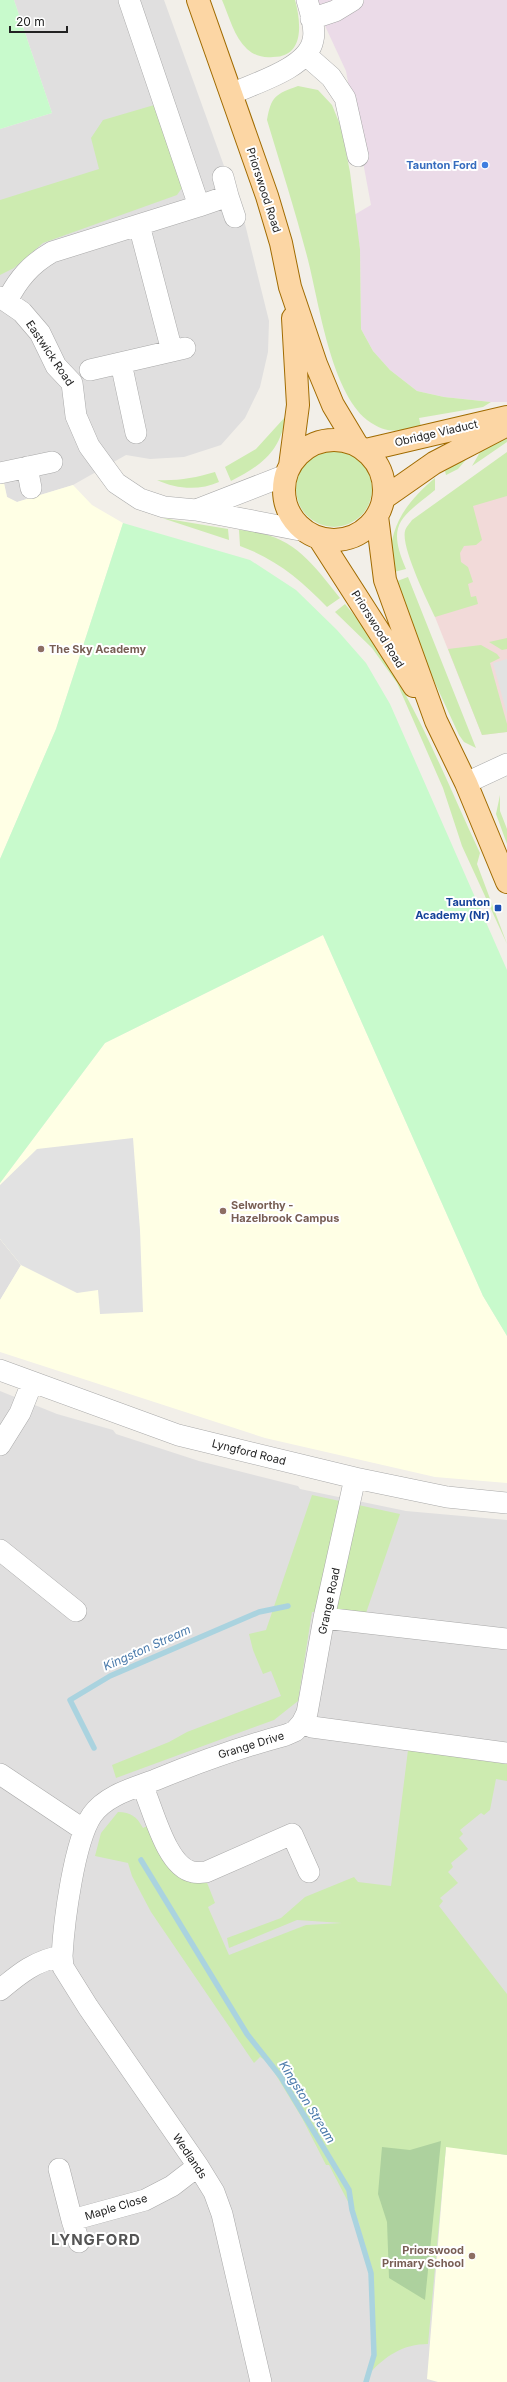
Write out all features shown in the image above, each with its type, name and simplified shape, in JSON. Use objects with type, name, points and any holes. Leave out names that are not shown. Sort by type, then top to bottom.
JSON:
[{"type":"main road","name":"Priorswood Road","points":[[198,0],[267,196],[281,243],[290,287],[298,405],[284,490],[286,506],[294,520],[312,535],[436,721]]},
{"type":"main road","name":"Priorswood Road","points":[[290,287],[327,393],[362,448],[378,464],[384,480],[381,507],[385,580],[436,721],[466,783],[507,882]]},
{"type":"main road","name":"Obridge Viaduct","points":[[362,448],[507,417]]},
{"type":"main road","name":"Obridge Viaduct","points":[[381,507],[434,463],[507,425]]},
{"type":"main road","points":[[288,470],[307,447],[319,442],[332,439],[362,448]]},
{"type":"main road","points":[[312,535],[336,540],[352,537],[366,529],[381,507]]},
{"type":"street","points":[[129,0],[199,206]]},
{"type":"street","points":[[231,94],[288,69],[306,55],[314,39],[309,9],[335,11],[353,0]]},
{"type":"street","points":[[306,55],[331,77],[345,98],[358,156]]},
{"type":"street","points":[[223,176],[235,217]]},
{"type":"street","name":"Eastwick Road","points":[[228,196],[139,225],[68,245],[46,255],[36,261],[4,299],[22,312],[40,333],[56,366],[72,383],[76,416],[89,446],[109,476],[140,500],[164,507],[196,510],[312,535]]},
{"type":"street","points":[[90,370],[179,350],[139,225]]},
{"type":"street","points":[[121,363],[136,433]]},
{"type":"street","points":[[0,473],[52,462]]},
{"type":"street","points":[[26,467],[31,488]]},
{"type":"street","name":"Eastwick Road","points":[[196,510],[288,470]]},
{"type":"street","points":[[466,783],[507,764]]},
{"type":"street","name":"Lyngford Road","points":[[0,1370],[32,1383],[178,1435],[356,1478],[447,1497],[507,1503]]},
{"type":"street","points":[[0,1445],[20,1413],[32,1383]]},
{"type":"street","name":"Grange Road","points":[[302,1723],[307,1713],[324,1618],[356,1478]]},
{"type":"street","points":[[0,1550],[76,1611]]},
{"type":"street","points":[[324,1618],[507,1639]]},
{"type":"street","points":[[302,1723],[312,1727],[507,1753]]},
{"type":"street","name":"Grange Drive","points":[[84,1830],[93,1813],[113,1797],[214,1756],[254,1742],[286,1735],[295,1731],[302,1723]]},
{"type":"street","points":[[0,1774],[84,1830]]},
{"type":"street","points":[[142,1785],[166,1844],[174,1858],[183,1868],[193,1872],[206,1872],[292,1834],[309,1872]]},
{"type":"street","name":"Wedlands","points":[[84,1830],[69,1898],[62,1956],[63,1967],[88,2007],[198,2166],[214,2192],[222,2214],[261,2382]]},
{"type":"street","points":[[0,1990],[30,1966],[50,1958],[62,1956]]},
{"type":"street","name":"Maple Close","points":[[72,2220],[144,2200],[172,2186],[198,2166]]},
{"type":"street","name":"Maple Close","points":[[59,2169],[79,2242]]},
{"type":"shaded area","points":[[14,0],[164,0],[245,224],[269,321],[268,352],[260,387],[245,418],[221,445],[184,457],[150,459],[126,455],[73,485],[17,502],[7,497],[4,483],[0,484],[0,129],[52,113]]},
{"type":"shaded area","points":[[313,0],[507,0],[507,402],[491,402],[444,397],[417,391],[390,370],[373,351],[361,329],[360,249],[354,215],[371,205],[346,71]]},
{"type":"shaded area","points":[[507,474],[507,732],[482,735],[435,617],[419,556],[430,516]]},
{"type":"shaded area","name":"The Sky Academy","points":[[4,483],[7,497],[17,502],[73,485],[92,505],[123,523],[56,729],[0,859],[0,484]]},
{"type":"shaded area","points":[[507,659],[507,714],[493,663]]},
{"type":"shaded area","name":"Selworthy - Hazelbrook Campus","points":[[323,935],[483,1296],[507,1336],[507,1483],[435,1477],[265,1438],[0,1352],[0,1300],[21,1265],[0,1239],[0,1183],[105,1043]]},
{"type":"shaded area","points":[[133,1138],[140,1230],[143,1312],[100,1314],[98,1290],[77,1293],[21,1265],[0,1239],[0,1185],[37,1149]]},
{"type":"shaded area","points":[[0,1239],[21,1265],[0,1300]]},
{"type":"shaded area","points":[[0,1391],[57,1414],[113,1430],[116,1434],[199,1461],[298,1486],[300,1489],[406,1511],[507,1520],[507,2382],[0,2382]]},
{"type":"shaded area","name":"Priorswood Primary School","points":[[446,2146],[507,2155],[507,2382],[438,2382],[427,2379]]},
{"type":"green space","points":[[0,0],[14,0],[52,113],[0,129]]},
{"type":"green space","points":[[222,0],[295,0],[299,18],[296,45],[291,51],[283,55],[273,57],[259,56],[253,53],[242,44],[239,39],[232,26]]},
{"type":"green space","points":[[298,86],[318,90],[332,105],[341,127],[350,172],[360,249],[361,329],[373,351],[390,370],[417,391],[444,397],[491,402],[483,407],[419,418],[421,427],[394,431],[381,428],[367,420],[355,407],[344,389],[335,368],[328,345],[308,260],[267,120],[270,106],[276,97],[284,91]]},
{"type":"green space","points":[[161,103],[184,185],[177,195],[43,243],[14,268],[0,275],[0,200],[99,169],[91,138],[103,120]]},
{"type":"green space","points":[[286,416],[279,439],[268,456],[252,469],[231,481],[225,467],[256,449]]},
{"type":"green space","points":[[507,435],[507,442],[472,466],[483,447]]},
{"type":"green space","points":[[334,451],[349,454],[361,462],[369,474],[372,489],[369,504],[361,516],[349,524],[334,527],[319,524],[307,516],[299,504],[296,489],[299,474],[307,462],[319,454]]},
{"type":"green space","points":[[507,452],[507,496],[473,506],[482,540],[476,545],[464,546],[460,553],[461,562],[468,567],[473,582],[468,584],[471,597],[476,596],[478,604],[435,617],[411,561],[405,539],[405,531],[412,520]]},
{"type":"green space","points":[[470,455],[458,469],[446,475],[445,471]]},
{"type":"green space","points":[[215,472],[219,482],[204,487],[180,487],[157,480],[186,479]]},
{"type":"green space","points":[[435,478],[435,490],[406,515],[400,523],[397,531],[397,541],[400,554],[406,569],[390,573],[392,544],[399,520],[414,498]]},
{"type":"green space","points":[[162,518],[228,529],[229,540]]},
{"type":"green space","points":[[123,523],[250,560],[296,590],[337,630],[366,663],[390,704],[507,970],[507,1336],[483,1296],[323,935],[105,1043],[0,1183],[0,859],[56,729]]},
{"type":"green space","points":[[239,530],[257,532],[272,537],[286,543],[298,551],[319,572],[340,598],[327,607],[298,579],[287,571],[265,557],[240,546]]},
{"type":"green space","points":[[408,577],[476,748],[464,742],[459,735],[395,596],[392,583]]},
{"type":"green space","points":[[345,604],[367,632],[387,662],[421,724],[480,853],[477,864],[507,944],[462,846],[443,788],[397,683],[372,648],[335,612]]},
{"type":"green space","points":[[507,638],[507,649],[502,650],[489,642]]},
{"type":"green space","points":[[481,645],[497,654],[500,658],[490,663],[507,724],[507,732],[482,735],[448,649]]},
{"type":"green space","points":[[500,795],[500,811],[507,829],[507,844],[496,814]]},
{"type":"green space","points":[[312,1495],[400,1514],[366,1613],[312,1612],[298,1701],[274,1720],[116,1778],[112,1765],[169,1742],[187,1732],[281,1696],[271,1671],[263,1674],[253,1650],[249,1634],[266,1630]]},
{"type":"green space","points":[[408,1750],[507,1764],[507,1781],[496,1779],[490,1810],[484,1815],[481,1813],[460,1830],[463,1834],[459,1838],[468,1849],[451,1863],[453,1867],[448,1872],[458,1883],[440,1898],[443,1901],[439,1906],[507,1994],[507,2155],[446,2147],[428,2344],[410,2346],[395,2352],[381,2362],[368,2375],[372,2354],[374,2291],[359,2223],[329,2165],[326,2165],[302,2118],[268,2062],[260,2057],[254,2063],[151,1912],[132,1876],[128,1863],[95,1856],[101,1833],[118,1812],[130,1814],[143,1828],[149,1825],[206,1880],[215,1903],[208,1907],[229,1955],[306,1925],[342,1923],[297,1920],[229,1948],[227,1938],[281,1918],[305,1897],[354,1877],[358,1882],[391,1886]]},
{"type":"green space","points":[[441,2141],[425,2300],[389,2278],[387,2222],[378,2194],[382,2147],[410,2150]]},
{"type":"waterway","name":"Kingston Stream","points":[[94,1748],[70,1700],[110,1676],[259,1612],[288,1606]]},
{"type":"waterway","name":"Kingston Stream","points":[[141,1860],[247,2034],[281,2077],[349,2190],[352,2210],[371,2273],[374,2355],[366,2382]]},
{"type":"place","name":"Taunton Ford","points":[[485,165]]},
{"type":"place","name":"The Sky Academy","points":[[41,649]]},
{"type":"place","name":"Taunton Academy (Nr)","points":[[498,908]]},
{"type":"place","name":"Selworthy - Hazelbrook Campus","points":[[223,1211]]},
{"type":"place","name":"Priorswood Primary School","points":[[472,2256]]},
{"type":"district","name":"LYNGFORD","points":[[96,2240]]}]
